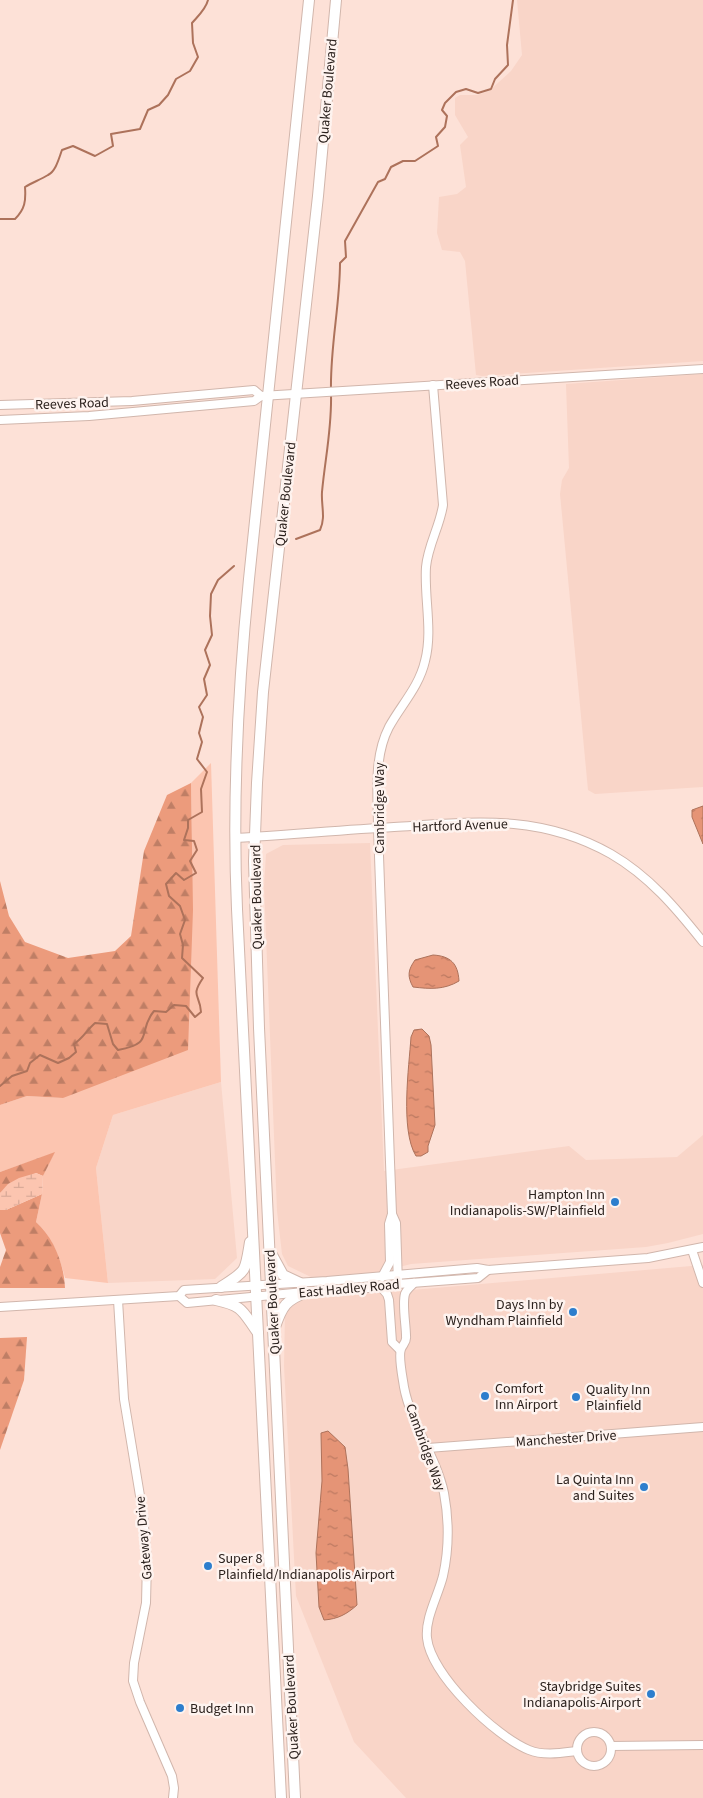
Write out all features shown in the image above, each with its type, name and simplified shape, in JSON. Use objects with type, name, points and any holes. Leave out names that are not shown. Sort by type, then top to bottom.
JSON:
[{"type":"main road","name":"Quaker Boulevard","points":[[281,1798],[237,900],[235,838],[236,766],[241,666],[264,396],[309,0]]},
{"type":"main road","name":"Quaker Boulevard","points":[[295,1798],[256,940],[255,837],[263,692],[318,196],[336,0]]},
{"type":"main road","points":[[221,1287],[240,1275],[246,1267],[253,1219]]},
{"type":"main road","points":[[269,1249],[283,1275],[300,1283]]},
{"type":"main road","points":[[273,1332],[287,1302],[293,1297],[307,1292]]},
{"type":"main road","points":[[216,1300],[241,1308],[258,1333]]},
{"type":"street","name":"Reeves Road","points":[[0,420],[124,413],[254,401],[264,396],[703,369]]},
{"type":"street","name":"Cambridge Way","points":[[382,1277],[390,1262],[389,1224],[392,1214],[378,828],[378,763],[388,728],[419,678],[427,653],[426,568],[440,522],[443,505],[433,386]]},
{"type":"street","name":"Reeves Road","points":[[0,405],[132,401],[254,390],[264,396]]},
{"type":"street","name":"Hartford Avenue","points":[[235,838],[497,822],[526,824],[571,836],[611,854],[646,879],[668,898],[703,942]]},
{"type":"street","name":"Cambridge Way","points":[[392,1214],[396,1223],[398,1284]]},
{"type":"street","name":"East Hadley Road","points":[[0,1307],[179,1296],[187,1303],[257,1297],[271,1290],[300,1283],[477,1268],[488,1270],[648,1258],[703,1247]]},
{"type":"street","points":[[692,1250],[703,1283]]},
{"type":"street","name":"East Hadley Road","points":[[179,1296],[184,1290],[221,1287],[256,1285],[271,1290],[307,1292],[478,1278],[488,1270]]},
{"type":"street","name":"Cambridge Way","points":[[400,1350],[406,1341],[404,1296],[414,1282]]},
{"type":"street","name":"Cambridge Way","points":[[380,1286],[387,1294],[389,1300],[392,1342],[400,1350],[407,1398],[444,1493],[447,1530],[446,1556],[443,1576],[427,1631],[433,1659],[478,1715],[502,1735],[528,1750],[554,1754],[577,1751]]},
{"type":"street","name":"Gateway Drive","points":[[118,1300],[123,1391],[143,1514],[148,1570],[146,1603],[134,1663],[133,1681],[172,1776],[173,1798]]},
{"type":"street","name":"Manchester Drive","points":[[428,1448],[703,1427]]},
{"type":"street","points":[[593,1731],[601,1732],[606,1736],[611,1746],[611,1754],[608,1759],[596,1766],[584,1763],[577,1751],[577,1746],[582,1736],[593,1731]]},
{"type":"street","points":[[611,1746],[703,1745]]},
{"type":"shaded area","points":[[517,0],[703,0],[703,361],[476,375],[465,261],[460,252],[442,250],[437,233],[439,197],[457,194],[466,187],[460,145],[468,137],[455,115],[455,98],[460,95],[477,95],[489,91],[511,71],[522,55]]},
{"type":"shaded area","points":[[703,374],[703,787],[595,794],[588,790],[560,494],[562,480],[569,468],[566,384]]},
{"type":"shaded area","points":[[370,843],[384,1171],[569,1146],[586,1160],[677,1157],[703,1135],[703,1234],[646,1247],[411,1264],[376,1273],[313,1278],[288,1266],[282,1254],[277,1211],[264,886],[266,854],[283,845]]},
{"type":"shaded area","points":[[221,1082],[237,1258],[215,1279],[108,1283],[96,1168],[113,1115]]},
{"type":"shaded area","points":[[703,1265],[703,1798],[406,1798],[354,1742],[296,1596],[284,1366],[285,1312],[296,1300]]},
{"type":"green space","points":[[211,763],[221,1082],[113,1115],[96,1168],[108,1283],[65,1278],[55,1248],[47,1234],[36,1222],[42,1194],[43,1176],[54,1153],[0,1172],[0,1105],[27,1096],[63,1098],[192,849],[191,783]]},
{"type":"green space","points":[[191,783],[193,910],[188,1050],[63,1098],[27,1096],[0,1105],[0,881],[9,916],[25,942],[68,958],[115,951],[131,936],[144,851],[167,795]]},
{"type":"green space","points":[[55,1152],[43,1176],[36,1173],[0,1193],[0,1172]]},
{"type":"green space","points":[[36,1173],[43,1176],[42,1194],[6,1210],[0,1210],[0,1193],[8,1184],[19,1178]]},
{"type":"green space","points":[[42,1194],[36,1222],[48,1236],[57,1252],[63,1270],[65,1288],[0,1288],[0,1267],[6,1250],[0,1233],[0,1210],[6,1210]]},
{"type":"green space","points":[[27,1337],[24,1380],[0,1450],[0,1338]]},
{"type":"water","points":[[703,806],[703,844],[692,817],[692,810]]},
{"type":"water","points":[[433,955],[444,957],[455,965],[459,981],[437,988],[413,987],[409,976],[415,960]]},
{"type":"water","points":[[422,1029],[429,1036],[431,1045],[435,1125],[428,1146],[428,1152],[421,1156],[416,1156],[408,1131],[407,1081],[411,1037],[414,1030]]},
{"type":"water","points":[[328,1431],[345,1447],[357,1605],[342,1616],[324,1620],[319,1607],[316,1553],[322,1481],[321,1433]]},
{"type":"waterway","points":[[0,219],[15,219],[21,212],[24,204],[25,187],[51,173],[57,164],[62,150],[73,146],[95,156],[113,146],[111,134],[140,129],[148,110],[159,105],[168,95],[176,79],[190,71],[198,57],[193,43],[192,23],[204,9],[208,0]]},
{"type":"waterway","points":[[331,390],[340,263],[346,257],[345,241],[378,182],[385,179],[391,167],[403,161],[415,161],[438,146],[436,137],[445,127],[447,116],[442,110],[445,103],[456,92],[466,89],[478,93],[491,89],[495,79],[508,65],[507,45],[513,0]]},
{"type":"waterway","points":[[296,539],[320,530],[322,525],[322,492],[331,394]]},
{"type":"waterway","points":[[0,1086],[12,1076],[27,1071],[30,1063],[40,1055],[58,1063],[69,1058],[76,1052],[74,1044],[95,1023],[107,1024],[113,1044],[118,1050],[137,1044],[141,1040],[144,1036],[146,1025],[154,1011],[166,1012],[174,1005],[186,1006],[195,1017],[201,1012],[196,992],[203,978],[182,958],[183,945],[180,934],[185,920],[180,906],[169,896],[166,884],[176,873],[184,880],[196,873],[190,861],[197,850],[194,841],[184,840],[188,828],[188,820],[202,812],[201,789],[207,772],[197,759],[202,742],[199,733],[203,717],[199,707],[207,695],[204,679],[210,665],[205,650],[212,635],[210,616],[211,594],[218,580],[234,566]]},
{"type":"place","name":"Hampton Inn Indianapolis-SW/Plainfield","points":[[615,1202]]},
{"type":"place","name":"Days Inn by Wyndham Plainfield","points":[[573,1312]]},
{"type":"place","name":"Comfort Inn Airport","points":[[485,1396]]},
{"type":"place","name":"Quality Inn Plainfield","points":[[576,1397]]},
{"type":"place","name":"La Quinta Inn and Suites","points":[[644,1487]]},
{"type":"place","name":"Super 8 Plainfield/Indianapolis Airport","points":[[208,1566]]},
{"type":"place","name":"Staybridge Suites Indianapolis-Airport","points":[[651,1694]]},
{"type":"place","name":"Budget Inn","points":[[180,1708]]}]
